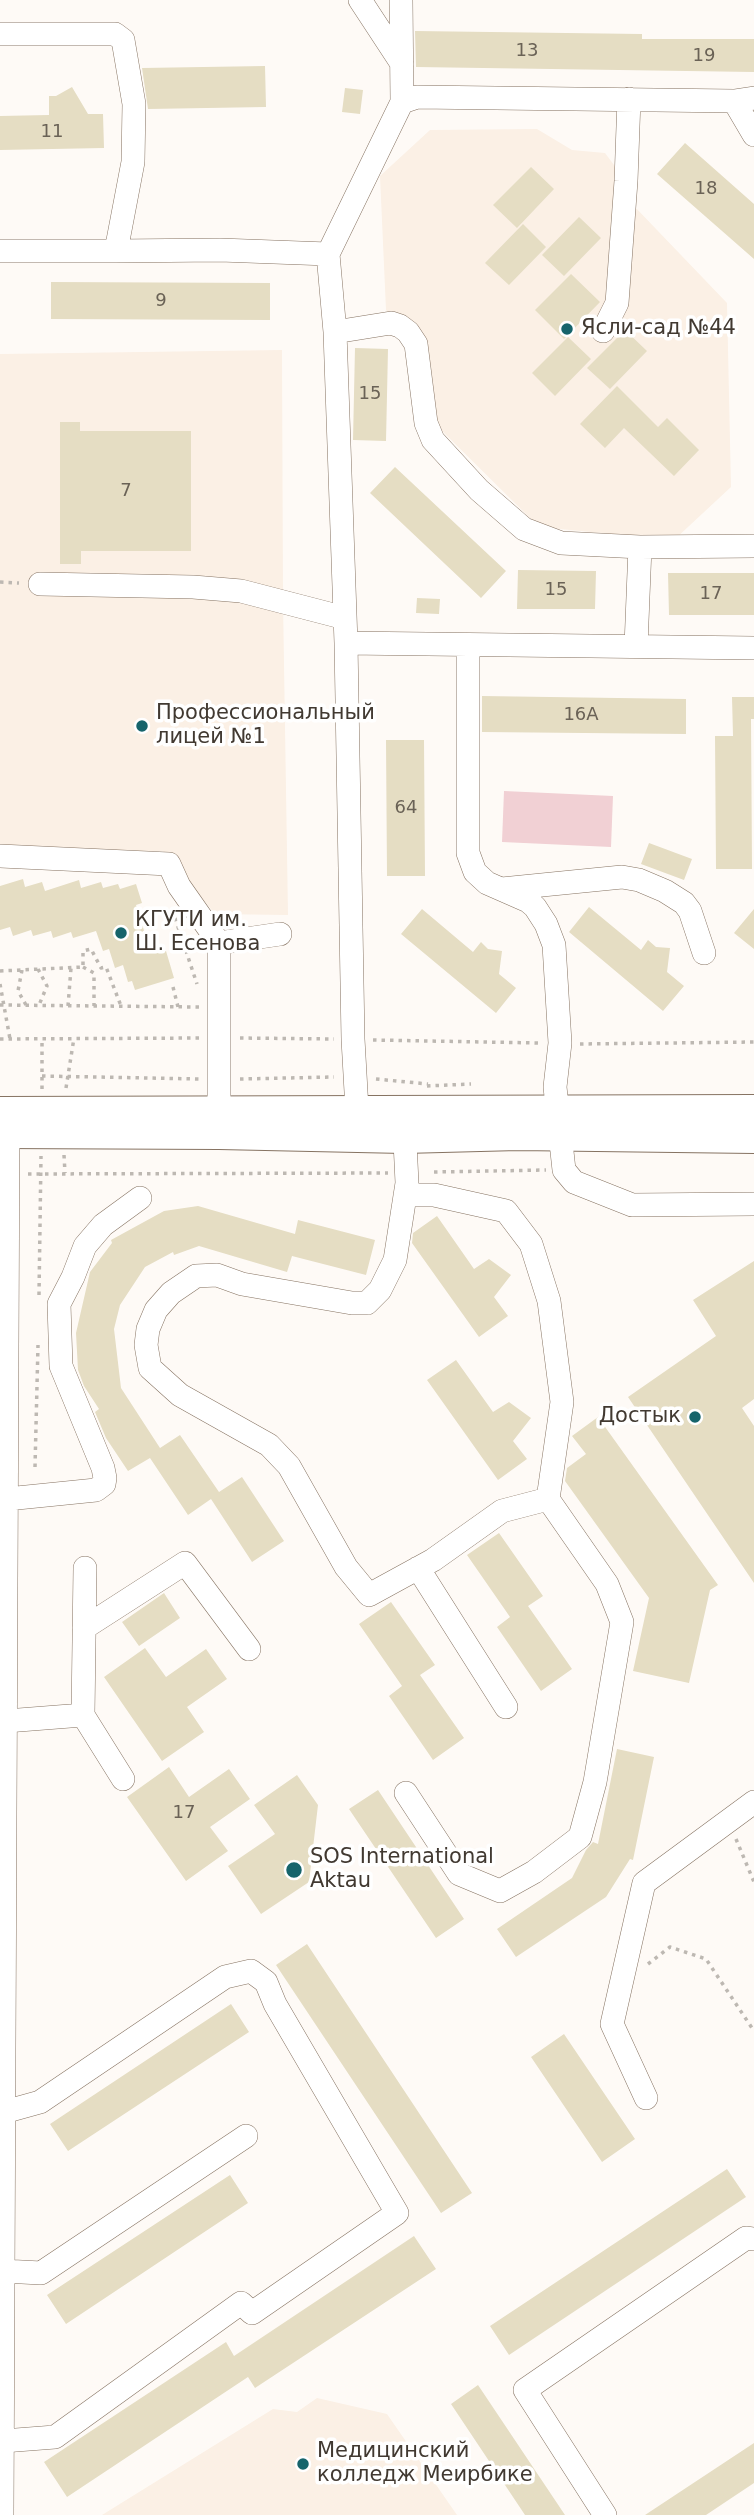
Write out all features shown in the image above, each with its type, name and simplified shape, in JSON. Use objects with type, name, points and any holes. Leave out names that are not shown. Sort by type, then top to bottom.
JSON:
[{"type":"main road","points":[[4,1122],[558,1124],[754,1110]]},
{"type":"main road","points":[[558,1124],[754,1138]]},
{"type":"street","points":[[360,0],[402,64]]},
{"type":"street","points":[[358,1124],[353,1039],[346,643],[335,332],[328,254],[402,102],[401,0]]},
{"type":"street","points":[[0,34],[115,34],[123,40],[134,104],[134,162],[116,251]]},
{"type":"street","points":[[402,102],[417,97],[744,100],[754,135]]},
{"type":"street","points":[[603,331],[617,303],[629,99]]},
{"type":"street","points":[[0,251],[219,250],[328,254]]},
{"type":"street","points":[[335,332],[391,323],[408,332],[416,344],[426,423],[433,440],[471,482],[523,529],[561,543],[640,547],[754,546]]},
{"type":"street","points":[[636,646],[640,547]]},
{"type":"street","points":[[40,584],[193,587],[241,591],[345,618]]},
{"type":"street","points":[[346,643],[754,648]]},
{"type":"street","points":[[468,645],[468,853],[475,872],[487,883],[528,901],[546,923],[554,945],[560,1043],[555,1087],[562,1163],[573,1182],[632,1205],[754,1204]]},
{"type":"street","points":[[0,856],[169,864],[180,886],[219,943],[212,1007],[220,1038],[219,1123]]},
{"type":"street","points":[[499,889],[622,877],[639,880],[684,903],[690,911],[704,953]]},
{"type":"street","points":[[219,943],[279,934]]},
{"type":"street","points":[[2,2515],[3,1784],[6,1721],[7,1499],[4,1122]]},
{"type":"street","points":[[404,1125],[407,1183],[396,1259],[380,1290],[367,1303],[352,1303],[242,1284],[217,1275],[196,1276],[171,1293],[156,1310],[148,1329],[146,1345],[150,1368],[180,1395],[269,1445],[289,1466],[346,1567],[369,1595],[418,1568],[502,1511],[548,1499]]},
{"type":"street","points":[[405,1195],[434,1195],[506,1211],[531,1244],[549,1301],[562,1402],[548,1499],[607,1584],[622,1622],[595,1782],[580,1837],[534,1872],[500,1891],[458,1874],[406,1793]]},
{"type":"street","points":[[7,1499],[96,1490],[104,1484],[103,1468],[61,1366],[60,1304],[85,1246],[103,1225],[140,1198]]},
{"type":"street","points":[[84,1628],[186,1563],[249,1649]]},
{"type":"street","points":[[85,1568],[83,1714],[123,1779]]},
{"type":"street","points":[[418,1568],[506,1707]]},
{"type":"street","points":[[6,1721],[83,1714]]},
{"type":"street","points":[[646,2098],[612,2024],[644,1883],[754,1802]]},
{"type":"street","points":[[3,2441],[55,2437],[242,2303],[251,2313],[397,2213],[275,2004],[265,1982],[251,1971],[225,1977],[40,2102],[4,2112]]},
{"type":"street","points":[[3,2271],[41,2273],[246,2136]]},
{"type":"street","points":[[605,2515],[525,2390],[746,2238],[754,2239]]},
{"type":"path","points":[[2,1005],[212,1007],[174,916]]},
{"type":"path","points":[[83,967],[83,951],[91,949],[101,968],[106,967],[121,1006]]},
{"type":"path","points":[[0,971],[83,967],[94,974],[93,1006]]},
{"type":"path","points":[[68,1006],[71,968]]},
{"type":"path","points":[[38,969],[47,986],[38,1006]]},
{"type":"path","points":[[22,970],[18,991],[26,1006]]},
{"type":"path","points":[[0,985],[10,1039]]},
{"type":"path","points":[[173,987],[178,1007]]},
{"type":"path","points":[[38,1299],[42,1038]]},
{"type":"path","points":[[0,1039],[754,1042]]},
{"type":"path","points":[[35,1467],[38,1341]]},
{"type":"path","points":[[729,1821],[754,1882]]},
{"type":"path","points":[[621,1984],[670,1947],[706,1959],[754,2031]]},
{"type":"shaded area","name":"Ясли-сад №44","points":[[537,129],[572,150],[605,153],[620,173],[634,206],[727,303],[731,487],[674,540],[539,527],[429,418],[426,349],[386,310],[380,176],[430,130]]},
{"type":"shaded area","name":"Профессиональный лицей №1","points":[[282,350],[288,915],[215,914],[163,851],[0,852],[0,354]]},
{"type":"shaded area","points":[[504,791],[613,796],[611,847],[502,842]]},
{"type":"shaded area","name":"Медицинский колледж Меирбике","points":[[317,2398],[387,2414],[457,2515],[102,2515],[273,2409],[297,2412]]},
{"type":"building","points":[[415,31],[642,34],[642,39],[754,39],[754,72],[416,67]]},
{"type":"building","points":[[265,66],[266,107],[148,109],[142,68]]},
{"type":"building","points":[[72,87],[88,114],[103,114],[104,148],[0,150],[0,116],[49,115],[49,96],[56,96]]},
{"type":"building","points":[[345,88],[363,90],[360,114],[342,112]]},
{"type":"building","points":[[685,143],[754,204],[754,259],[657,174]]},
{"type":"building","points":[[531,167],[554,189],[517,228],[493,205]]},
{"type":"building","points":[[579,217],[601,238],[564,276],[542,255]]},
{"type":"building","points":[[523,224],[546,247],[509,285],[485,263]]},
{"type":"building","points":[[571,274],[600,302],[564,339],[535,310]]},
{"type":"building","points":[[51,282],[270,283],[270,320],[51,319]]},
{"type":"building","points":[[625,330],[647,351],[610,389],[587,368]]},
{"type":"building","points":[[568,337],[591,359],[555,396],[532,373]]},
{"type":"building","points":[[355,348],[388,349],[386,441],[353,440]]},
{"type":"building","points":[[617,386],[658,427],[667,418],[699,450],[674,476],[624,428],[605,448],[580,424]]},
{"type":"building","points":[[60,422],[80,422],[80,431],[191,431],[191,551],[81,551],[81,564],[60,564]]},
{"type":"building","points":[[395,467],[506,571],[481,598],[370,493]]},
{"type":"building","points":[[518,570],[596,571],[595,609],[517,609]]},
{"type":"building","points":[[668,573],[754,573],[754,615],[669,615]]},
{"type":"building","points":[[417,598],[440,599],[439,614],[416,613]]},
{"type":"building","points":[[482,696],[686,699],[686,734],[482,732]]},
{"type":"building","points":[[732,697],[754,697],[754,719],[751,719],[752,869],[716,869],[715,736],[733,736]]},
{"type":"building","points":[[386,740],[424,740],[425,876],[387,876]]},
{"type":"building","points":[[649,843],[692,859],[684,880],[641,864]]},
{"type":"building","name":"КГУТИ им. Ш. Есенова","points":[[23,879],[25,887],[42,882],[45,891],[79,880],[81,888],[101,882],[103,888],[118,884],[120,889],[136,884],[142,903],[136,905],[146,937],[155,934],[160,953],[166,951],[174,978],[135,990],[132,981],[128,982],[123,965],[115,968],[109,949],[103,951],[96,931],[73,938],[71,932],[53,938],[51,931],[33,936],[31,930],[13,936],[10,927],[0,930],[0,886]]},
{"type":"building","points":[[589,907],[641,950],[648,940],[656,947],[670,948],[667,972],[684,986],[663,1011],[569,932]]},
{"type":"building","points":[[422,909],[473,952],[481,942],[488,949],[502,951],[499,974],[516,988],[496,1013],[401,934]]},
{"type":"building","points":[[754,909],[754,949],[734,933]]},
{"type":"building","points":[[198,1206],[295,1234],[298,1220],[375,1240],[366,1275],[292,1256],[287,1272],[199,1246],[174,1255],[173,1252],[145,1267],[120,1305],[114,1329],[121,1388],[160,1448],[180,1435],[219,1492],[242,1477],[284,1541],[252,1562],[211,1499],[188,1515],[150,1458],[128,1471],[106,1438],[95,1412],[99,1409],[84,1386],[78,1370],[76,1333],[90,1272],[112,1243],[111,1240],[164,1211]]},
{"type":"building","points":[[437,1216],[474,1269],[489,1259],[511,1275],[494,1297],[508,1316],[479,1337],[412,1243],[413,1233]]},
{"type":"building","name":"Достык","points":[[754,1261],[754,1399],[742,1408],[754,1426],[754,1583],[628,1397],[716,1336],[693,1300]]},
{"type":"building","points":[[456,1360],[493,1412],[509,1402],[531,1418],[513,1441],[527,1459],[498,1480],[427,1380]]},
{"type":"building","points":[[598,1417],[718,1585],[710,1590],[689,1683],[633,1671],[649,1598],[565,1481],[567,1468],[586,1454],[572,1436]]},
{"type":"building","points":[[499,1533],[543,1596],[528,1606],[572,1669],[541,1691],[497,1627],[510,1617],[467,1555]]},
{"type":"building","points":[[164,1593],[180,1618],[139,1646],[122,1622]]},
{"type":"building","points":[[391,1602],[435,1665],[420,1675],[464,1738],[433,1760],[389,1696],[402,1686],[359,1624]]},
{"type":"building","points":[[145,1648],[166,1677],[206,1649],[227,1679],[187,1707],[204,1732],[162,1761],[104,1677]]},
{"type":"building","points":[[617,1749],[654,1757],[633,1860],[630,1859],[606,1897],[516,1957],[497,1929],[572,1878],[586,1850],[593,1842],[598,1844]]},
{"type":"building","points":[[169,1767],[189,1797],[229,1769],[250,1799],[210,1827],[228,1851],[186,1881],[127,1797]]},
{"type":"building","points":[[297,1775],[318,1805],[309,1882],[261,1914],[228,1866],[275,1834],[254,1805]]},
{"type":"building","points":[[378,1790],[464,1919],[436,1938],[349,1809]]},
{"type":"building","points":[[307,1944],[472,2193],[441,2213],[276,1965]]},
{"type":"building","points":[[231,2004],[249,2032],[68,2151],[50,2124]]},
{"type":"building","points":[[564,2034],[635,2139],[602,2162],[531,2057]]},
{"type":"building","points":[[727,2169],[746,2197],[509,2355],[490,2326]]},
{"type":"building","points":[[230,2175],[248,2203],[66,2324],[47,2295]]},
{"type":"building","points":[[414,2236],[436,2269],[255,2388],[248,2377],[67,2497],[44,2462],[226,2342],[234,2356]]},
{"type":"building","points":[[478,2385],[565,2515],[525,2515],[451,2404]]},
{"type":"building","points":[[754,2443],[754,2483],[706,2515],[645,2515]]},
{"type":"place","name":"Ясли-сад №44","points":[[567,329]]},
{"type":"place","name":"Профессиональный лицей №1","points":[[142,726]]},
{"type":"place","name":"КГУТИ им. Ш. Есенова","points":[[121,933]]},
{"type":"place","name":"Достык","points":[[695,1417]]},
{"type":"place","name":"SOS International Aktau","points":[[294,1870]]},
{"type":"place","name":"Медицинский колледж Меирбике","points":[[303,2464]]}]
